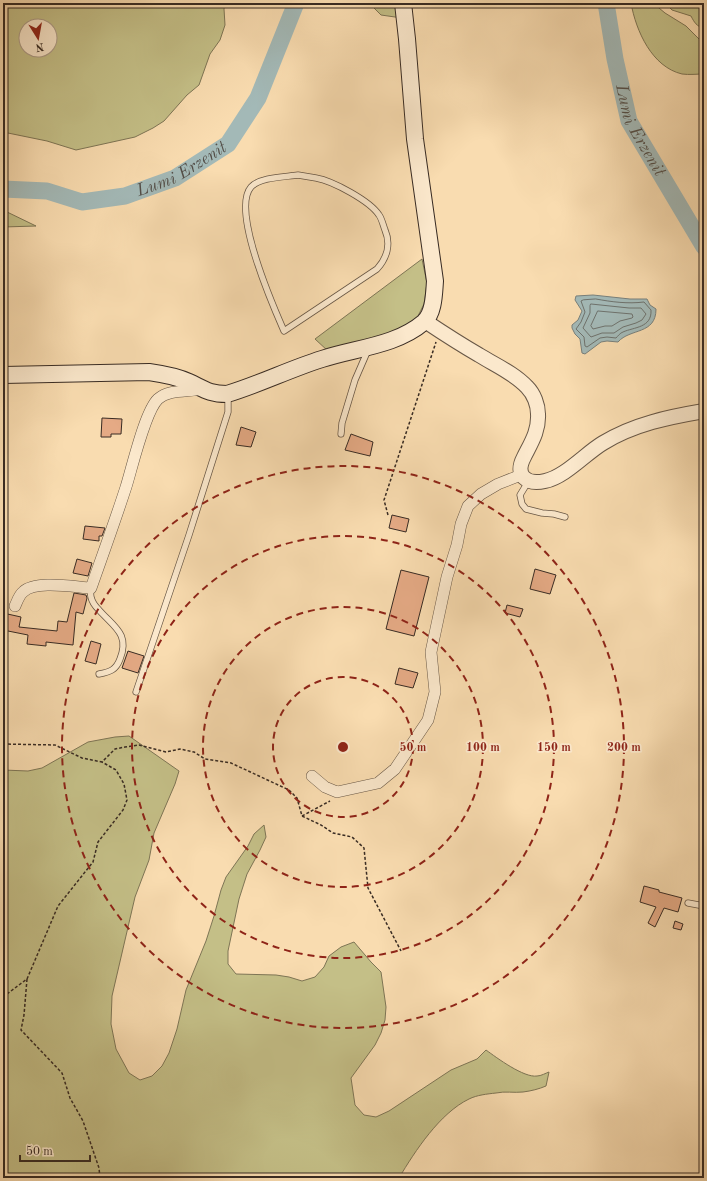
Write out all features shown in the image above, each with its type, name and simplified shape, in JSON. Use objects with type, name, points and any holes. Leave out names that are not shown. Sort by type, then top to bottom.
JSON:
[{"type":"main road","points":[[3,375],[149,372],[171,376],[216,394],[228,394],[323,359],[384,343],[398,337],[425,321],[430,313],[434,301],[435,281],[415,139],[403,3]]},
{"type":"street","points":[[425,321],[518,378],[528,388],[536,402],[538,421],[533,440],[521,462],[520,468],[525,478]]},
{"type":"street","points":[[15,606],[22,592],[31,587],[44,586],[91,588],[108,542],[152,405],[158,398],[165,395],[180,391],[201,389]]},
{"type":"street","points":[[312,776],[325,787],[337,792],[378,783],[395,769],[428,720],[435,692],[431,652],[447,577],[457,545],[461,524],[468,506],[481,494],[498,484],[525,478],[543,482],[557,476],[601,444],[644,424],[704,411]]},
{"type":"lane","points":[[298,176],[318,178],[340,187],[362,199],[379,215],[387,234],[387,251],[384,261],[377,269],[284,331],[258,268],[246,222],[246,206],[249,191],[254,184],[277,177],[298,176]]},
{"type":"lane","points":[[341,434],[342,423],[355,380],[370,346]]},
{"type":"lane","points":[[136,692],[189,535],[228,412],[228,394]]},
{"type":"lane","points":[[525,478],[520,495],[522,504],[526,509],[565,517]]},
{"type":"lane","points":[[91,588],[91,598],[96,607],[122,635],[124,644],[123,652],[117,666],[109,672],[99,674]]},
{"type":"lane","points":[[688,902],[704,906]]},
{"type":"path","points":[[388,515],[384,500],[440,331]]},
{"type":"path","points":[[3,744],[55,745],[82,758],[102,762],[116,770],[124,784],[126,800],[123,810],[98,842],[93,862],[58,906],[28,979],[21,1030],[62,1073],[70,1098],[83,1121],[99,1168],[100,1178]]},
{"type":"path","points":[[102,762],[115,749],[125,747],[139,746],[166,752],[180,749],[194,752],[205,759],[231,763],[289,790],[297,798],[302,816],[321,825],[333,833],[352,837],[364,848],[368,888],[401,951]]},
{"type":"path","points":[[302,816],[335,798],[337,792]]},
{"type":"path","points":[[3,997],[28,979]]},
{"type":"shaded area","points":[[3,3],[225,3],[225,25],[220,40],[210,54],[199,85],[187,95],[164,121],[135,137],[76,150],[47,141],[3,132]]},
{"type":"shaded area","points":[[369,3],[399,3],[402,18],[381,15]]},
{"type":"shaded area","points":[[631,3],[653,3],[665,13],[686,26],[704,44],[704,74],[682,74],[671,70],[662,64],[654,56],[641,36],[633,14]]},
{"type":"shaded area","points":[[665,3],[704,3],[704,28],[699,27],[691,16],[672,10]]},
{"type":"shaded area","points":[[3,211],[5,211],[36,226],[3,227]]},
{"type":"shaded area","points":[[422,259],[427,283],[424,304],[417,318],[400,331],[328,351],[315,339]]},
{"type":"shaded area","points":[[129,736],[179,771],[154,833],[149,860],[135,897],[112,996],[111,1024],[116,1049],[129,1073],[140,1080],[152,1076],[162,1066],[169,1053],[177,1029],[186,990],[206,941],[226,877],[248,846],[254,834],[264,825],[266,837],[247,874],[239,899],[228,951],[228,964],[236,974],[276,975],[302,981],[315,977],[324,967],[329,956],[341,947],[354,942],[381,972],[386,1007],[385,1020],[381,1033],[375,1045],[351,1078],[355,1105],[364,1115],[376,1117],[389,1111],[451,1070],[477,1059],[486,1050],[511,1067],[525,1074],[537,1076],[549,1072],[546,1086],[526,1092],[499,1092],[479,1096],[458,1105],[438,1123],[429,1134],[399,1178],[3,1178],[3,770],[28,771],[42,768],[88,742]]},
{"type":"water","points":[[593,295],[630,299],[647,299],[650,305],[656,309],[655,317],[652,323],[647,327],[623,338],[618,342],[601,342],[585,354],[582,353],[580,339],[572,328],[572,325],[578,320],[582,311],[575,300],[576,296]]},
{"type":"building","points":[[102,418],[122,419],[121,434],[111,434],[111,437],[101,437]]},
{"type":"building","points":[[241,427],[256,432],[251,447],[236,445]]},
{"type":"building","points":[[351,434],[373,442],[370,456],[345,450]]},
{"type":"building","points":[[392,515],[409,519],[406,532],[389,528]]},
{"type":"building","points":[[85,526],[105,528],[102,536],[99,536],[99,541],[83,539]]},
{"type":"building","points":[[77,559],[92,563],[88,576],[73,573]]},
{"type":"building","points":[[535,569],[556,575],[550,594],[530,589]]},
{"type":"building","points":[[401,570],[429,577],[414,636],[386,629]]},
{"type":"building","points":[[74,593],[86,595],[87,598],[83,614],[76,612],[73,645],[46,642],[46,646],[27,644],[28,635],[3,630],[3,613],[21,617],[19,627],[57,631],[58,621],[67,622]]},
{"type":"building","points":[[507,605],[523,609],[520,617],[505,613]]},
{"type":"building","points":[[91,641],[101,644],[96,664],[85,661]]},
{"type":"building","points":[[128,651],[144,656],[138,673],[122,668]]},
{"type":"building","points":[[399,668],[418,673],[413,688],[395,684]]},
{"type":"building","points":[[644,886],[659,890],[659,892],[682,898],[678,912],[664,908],[655,927],[648,923],[656,907],[640,902]]},
{"type":"building","points":[[675,921],[683,924],[681,930],[673,928]]},
{"type":"waterway","name":"Lumi Erzenit","points":[[3,189],[47,191],[82,202],[125,196],[175,178],[228,144],[258,98],[296,3]]},
{"type":"waterway","name":"Lumi Erzenit","points":[[606,3],[615,59],[629,121],[704,247]]}]
